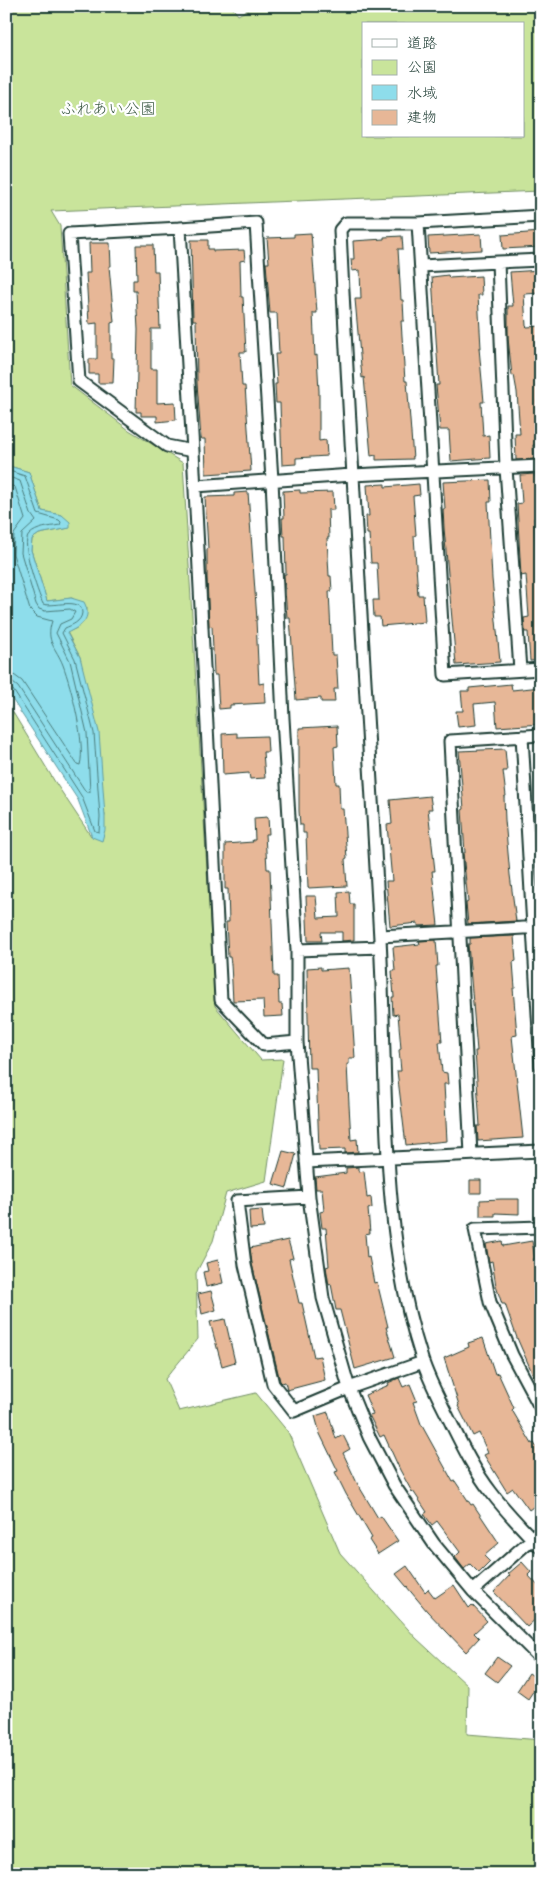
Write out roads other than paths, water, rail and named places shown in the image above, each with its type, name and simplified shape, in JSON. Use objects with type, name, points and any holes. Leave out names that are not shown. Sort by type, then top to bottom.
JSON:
[{"type":"street","points":[[541,216],[418,223],[346,223],[340,230],[352,475],[380,942],[387,1159],[395,1243],[410,1318],[423,1362],[441,1404],[489,1489],[536,1535],[541,1548]]},
{"type":"street","points":[[418,223],[445,675],[541,669]]},
{"type":"street","points":[[192,451],[167,446],[79,380],[69,234],[256,224],[272,480],[283,728],[297,950],[298,1042],[309,1197],[323,1298],[349,1388],[369,1437],[394,1485],[434,1544],[473,1591],[541,1659]]},
{"type":"street","points":[[180,228],[192,451],[196,486],[221,1000],[264,1045],[298,1042]]},
{"type":"street","points":[[421,266],[541,260]]},
{"type":"street","points":[[498,262],[506,468],[520,670]]},
{"type":"street","points":[[196,486],[352,475],[541,466]]},
{"type":"street","points":[[471,1154],[450,741],[541,735]]},
{"type":"street","points":[[522,736],[537,928],[541,1066]]},
{"type":"street","points":[[297,950],[460,932],[537,928]]},
{"type":"street","points":[[306,1162],[541,1151]]},
{"type":"street","points":[[309,1197],[238,1201],[245,1265],[273,1384],[294,1411],[349,1388],[423,1362]]},
{"type":"street","points":[[541,1227],[475,1229],[490,1302],[512,1355],[541,1409]]},
{"type":"street","points":[[473,1591],[536,1535]]},
{"type":"water","points":[[6,465],[29,472],[42,511],[62,515],[70,522],[70,528],[39,534],[32,539],[31,550],[47,601],[71,598],[84,602],[86,608],[86,617],[81,625],[67,633],[80,657],[99,732],[105,816],[105,830],[102,841],[92,837],[78,800],[6,690]]},
{"type":"park label","name":"ふれあい公園","points":[[108,108]]}]
